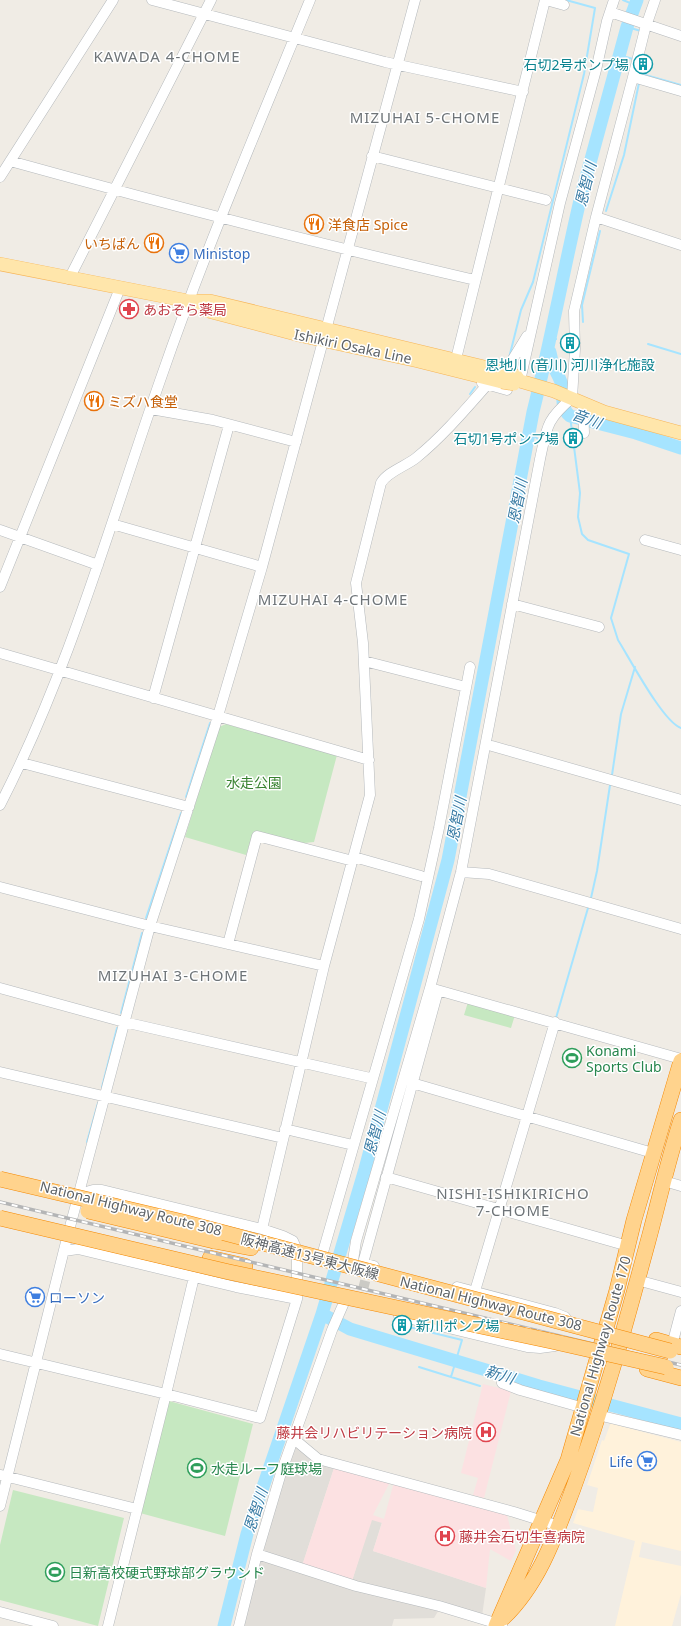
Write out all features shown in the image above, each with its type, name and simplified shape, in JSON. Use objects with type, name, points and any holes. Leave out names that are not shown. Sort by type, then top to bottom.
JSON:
[{"type":"highway","name":"National Highway Route 170","points":[[499,1625],[513,1609],[545,1558],[559,1526],[604,1408],[614,1358],[615,1334],[628,1246],[653,1153],[681,1060]]},
{"type":"highway","name":"National Highway Route 170","points":[[499,1625],[568,1460],[598,1357],[615,1334],[637,1280],[681,1120]]},
{"type":"highway","name":"National Highway Route 308","points":[[0,1176],[200,1223],[255,1238],[316,1264],[340,1264],[615,1334]]},
{"type":"highway","name":"阪神高速13号東大阪線","points":[[0,1179],[182,1222],[615,1334]]},
{"type":"highway","points":[[0,1189],[214,1241],[255,1238]]},
{"type":"highway","points":[[0,1208],[210,1258],[244,1272]]},
{"type":"highway","name":"阪神高速13号東大阪線","points":[[0,1218],[222,1271],[614,1358]]},
{"type":"highway","name":"National Highway Route 308","points":[[0,1222],[66,1244],[244,1272],[347,1298],[598,1357],[614,1358],[681,1378]]},
{"type":"highway","points":[[347,1298],[587,1347],[598,1357]]},
{"type":"highway","points":[[615,1334],[678,1348]]},
{"type":"highway","points":[[614,1358],[681,1371]]},
{"type":"main road","name":"Ishikiri Osaka Line","points":[[0,264],[68,279],[188,301],[208,311],[324,334],[513,378],[579,405],[626,420],[681,434]]},
{"type":"main road","name":"Ishikiri Osaka Line","points":[[324,334],[382,353],[513,378]]},
{"type":"street","points":[[0,177],[113,0]]},
{"type":"street","points":[[152,0],[294,39],[397,65],[522,92]]},
{"type":"street","points":[[68,279],[211,0]]},
{"type":"street","points":[[0,806],[22,763],[60,672],[188,301],[310,0]]},
{"type":"street","points":[[0,1506],[3,1476],[35,1363],[150,926],[218,716],[262,567],[415,0]]},
{"type":"street","points":[[457,355],[546,0],[564,5]]},
{"type":"street","points":[[513,378],[532,330],[560,204],[614,0]]},
{"type":"street","points":[[584,428],[579,405],[574,311],[596,217],[647,24],[656,0]]},
{"type":"street","points":[[611,12],[681,36]]},
{"type":"street","points":[[633,77],[681,91]]},
{"type":"street","points":[[372,156],[546,200]]},
{"type":"street","points":[[10,161],[114,190],[348,251],[475,280]]},
{"type":"street","points":[[596,217],[681,245]]},
{"type":"street","points":[[0,587],[120,288]]},
{"type":"street","points":[[324,334],[341,328],[457,355],[513,378]]},
{"type":"street","points":[[513,378],[532,330]]},
{"type":"street","points":[[382,353],[410,365],[507,390],[511,370],[513,378]]},
{"type":"street","points":[[0,1354],[260,1418],[297,1299],[297,1250],[288,1238],[255,1238],[284,1134],[324,966],[370,795],[364,661],[356,583],[382,481],[423,452],[487,385]]},
{"type":"street","points":[[570,1323],[565,1316],[555,1312],[363,1263],[412,1083],[461,872],[540,459],[549,422],[559,409],[579,405]]},
{"type":"street","points":[[151,409],[229,425],[296,442]]},
{"type":"street","points":[[152,698],[229,425]]},
{"type":"street","points":[[112,524],[262,567]]},
{"type":"street","points":[[0,530],[98,565]]},
{"type":"street","points":[[645,540],[681,550]]},
{"type":"street","points":[[512,604],[600,627]]},
{"type":"street","points":[[0,653],[60,672],[369,760]]},
{"type":"street","points":[[364,661],[466,687]]},
{"type":"street","points":[[340,1264],[353,1145],[381,1054],[419,919],[439,828],[470,667]]},
{"type":"street","points":[[492,746],[681,800]]},
{"type":"street","points":[[22,763],[189,807]]},
{"type":"street","points":[[228,944],[257,836],[421,876]]},
{"type":"street","points":[[461,872],[489,874],[681,929]]},
{"type":"street","points":[[0,887],[150,926],[324,966]]},
{"type":"street","points":[[0,988],[124,1022],[370,1078]]},
{"type":"street","points":[[434,990],[555,1022],[681,1060]]},
{"type":"street","points":[[340,1264],[360,1228],[434,990]]},
{"type":"street","points":[[475,1292],[555,1022]]},
{"type":"street","points":[[0,1072],[105,1097],[284,1134],[353,1145]]},
{"type":"street","points":[[412,1083],[528,1115],[653,1153]]},
{"type":"street","points":[[386,1178],[628,1246]]},
{"type":"street","points":[[664,1181],[681,1186]]},
{"type":"street","points":[[88,1247],[194,1277],[297,1299]]},
{"type":"street","points":[[108,1626],[194,1277]]},
{"type":"street","points":[[637,1280],[681,1292]]},
{"type":"street","points":[[239,1626],[256,1554],[281,1473],[332,1330],[347,1298],[358,1307],[469,1332],[527,1347],[540,1348],[555,1346]]},
{"type":"street","points":[[678,1348],[681,1311]]},
{"type":"street","points":[[502,1383],[520,1390],[585,1402]]},
{"type":"street","points":[[604,1408],[681,1435]]},
{"type":"street","points":[[294,1439],[318,1459],[542,1520],[559,1526]]},
{"type":"street","points":[[3,1476],[137,1509]]},
{"type":"street","points":[[256,1554],[356,1586],[439,1606],[499,1625]]},
{"type":"street","points":[[0,1612],[53,1626]]},
{"type":"shaded area","name":"藤井会リハビリテーション病院","points":[[483,1384],[511,1391],[484,1498],[473,1495],[478,1478],[461,1473]]},
{"type":"shaded area","points":[[611,1422],[620,1426],[681,1442],[681,1551],[642,1542],[639,1557],[681,1566],[681,1594],[672,1626],[615,1626],[635,1541],[573,1523],[578,1509],[593,1512],[598,1488],[587,1485],[602,1440],[604,1441]]},
{"type":"shaded area","points":[[294,1439],[334,1468],[302,1566],[440,1608],[434,1618],[394,1619],[392,1626],[239,1626]]},
{"type":"shaded area","name":"藤井会石切生喜病院","points":[[334,1468],[390,1482],[373,1515],[384,1519],[394,1482],[507,1515],[516,1551],[511,1561],[490,1549],[486,1588],[373,1551],[382,1523],[372,1520],[352,1581],[302,1566]]},
{"type":"shaded area","points":[[371,1519],[382,1522],[373,1551],[486,1588],[482,1616],[352,1581]]},
{"type":"green space","name":"水走公園","points":[[226,724],[337,755],[314,842],[304,843],[254,831],[246,855],[185,837],[219,727]]},
{"type":"green space","points":[[468,1002],[515,1015],[511,1028],[464,1015]]},
{"type":"green space","name":"水走ルーフ庭球場","points":[[169,1401],[253,1424],[225,1536],[140,1513]]},
{"type":"green space","name":"日新高校硬式野球部グラウンド","points":[[13,1490],[124,1518],[98,1626],[0,1600],[0,1545]]},
{"type":"waterway","points":[[509,358],[521,310],[533,282],[584,74],[595,8],[566,0]]},
{"type":"waterway","points":[[623,0],[635,5]]},
{"type":"waterway","name":"恩智川","points":[[224,1626],[247,1534],[322,1314],[365,1169],[448,860],[533,412],[581,196],[627,27],[637,0]]},
{"type":"waterway","points":[[627,27],[641,31]]},
{"type":"waterway","points":[[619,55],[633,59]]},
{"type":"waterway","points":[[641,61],[644,62],[642,74],[681,85]]},
{"type":"waterway","points":[[606,211],[624,155],[639,83]]},
{"type":"waterway","points":[[583,322],[582,305],[600,231]]},
{"type":"waterway","name":"恩智川","points":[[549,338],[556,339]]},
{"type":"waterway","points":[[648,344],[681,354]]},
{"type":"waterway","name":"音川","points":[[550,352],[553,365],[561,382],[563,404],[570,416],[636,433],[681,448]]},
{"type":"waterway","points":[[470,394],[475,387]]},
{"type":"waterway","name":"音川","points":[[574,412],[577,417]]},
{"type":"waterway","points":[[570,416],[580,493],[578,517],[582,534],[588,540],[629,554],[611,618],[618,640],[656,703],[665,714],[681,728]]},
{"type":"waterway","points":[[529,431],[540,441]]},
{"type":"waterway","points":[[568,443],[573,442]]},
{"type":"waterway","points":[[612,775],[621,714],[635,667]]},
{"type":"waterway","points":[[186,797],[210,723]]},
{"type":"waterway","points":[[591,898],[597,871],[610,785]]},
{"type":"waterway","points":[[146,918],[181,813]]},
{"type":"waterway","points":[[556,1018],[588,908]]},
{"type":"waterway","points":[[121,1013],[142,933]]},
{"type":"waterway","points":[[102,1087],[117,1028]]},
{"type":"waterway","points":[[87,1142],[98,1103]]},
{"type":"waterway","name":"新川","points":[[322,1314],[350,1329],[539,1386],[681,1424]]},
{"type":"waterway","points":[[396,1326],[397,1324],[462,1340],[451,1377]]},
{"type":"waterway","name":"新川","points":[[392,1342],[393,1338]]},
{"type":"waterway","points":[[419,1367],[480,1386]]},
{"type":"tunnel","points":[[359,1305],[369,1266]]},
{"type":"railway","points":[[0,1202],[681,1365]]},
{"type":"place","name":"石切2号ポンプ場","points":[[643,64]]},
{"type":"place","name":"洋食店 Spice","points":[[314,224]]},
{"type":"place","name":"いちばん","points":[[154,243]]},
{"type":"place","name":"Ministop","points":[[179,253]]},
{"type":"place","name":"あおぞら薬局","points":[[129,309]]},
{"type":"place","name":"恩地川 (音川) 河川浄化施設","points":[[570,343]]},
{"type":"place","name":"ミズハ食堂","points":[[94,401]]},
{"type":"place","name":"石切1号ポンプ場","points":[[573,438]]},
{"type":"place","name":"Konami Sports Club","points":[[572,1058]]},
{"type":"place","name":"ローソン","points":[[35,1297]]},
{"type":"place","name":"新川ポンプ場","points":[[402,1325]]},
{"type":"place","name":"藤井会リハビリテーション病院","points":[[486,1432]]},
{"type":"place","name":"Life","points":[[647,1461]]},
{"type":"place","name":"水走ルーフ庭球場","points":[[197,1468]]},
{"type":"place","name":"藤井会石切生喜病院","points":[[445,1536]]},
{"type":"place","name":"日新高校硬式野球部グラウンド","points":[[55,1572]]},
{"type":"district","name":"KAWADA 4-CHOME","points":[[167,56]]},
{"type":"district","name":"MIZUHAI 5-CHOME","points":[[425,117]]},
{"type":"district","name":"MIZUHAI 4-CHOME","points":[[333,599]]},
{"type":"district","name":"MIZUHAI 3-CHOME","points":[[173,975]]},
{"type":"district","name":"NISHI-ISHIKIRICHO 7-CHOME","points":[[513,1202]]}]
